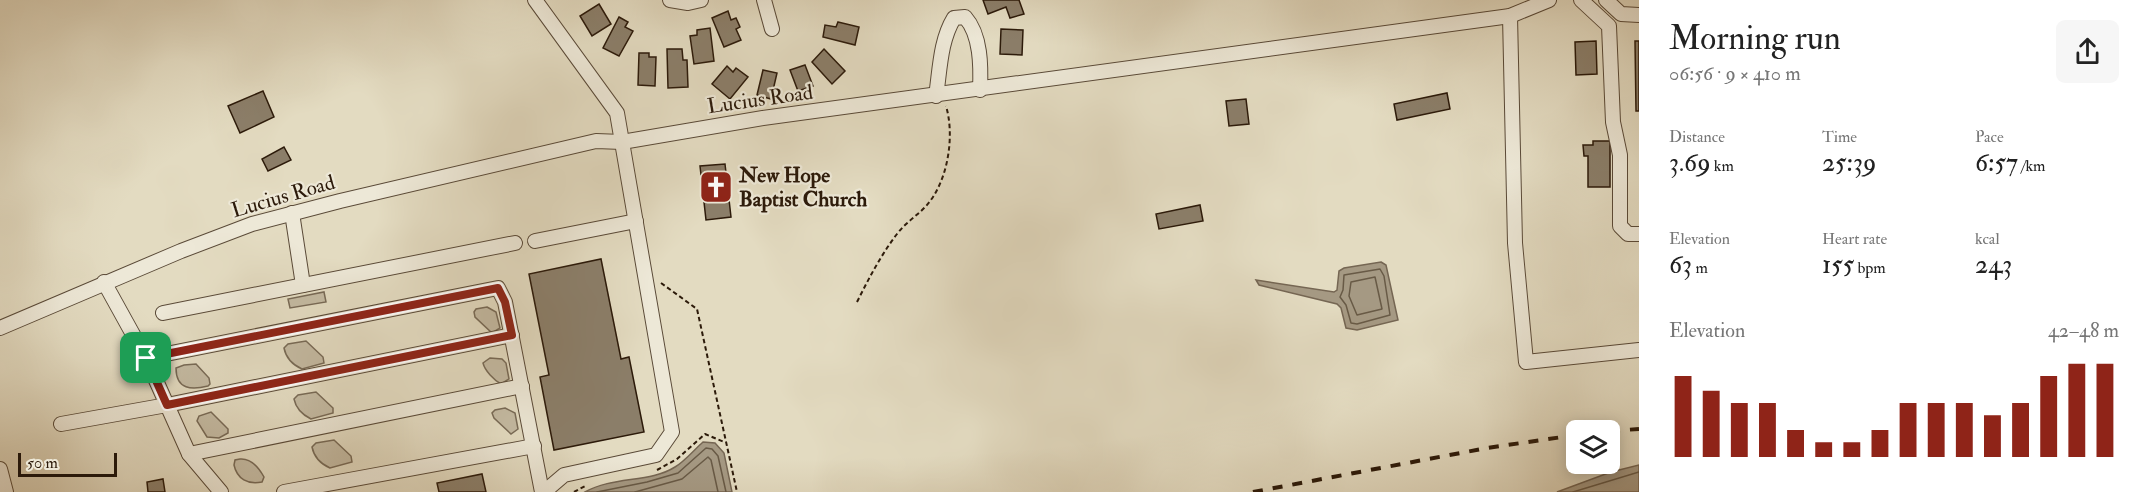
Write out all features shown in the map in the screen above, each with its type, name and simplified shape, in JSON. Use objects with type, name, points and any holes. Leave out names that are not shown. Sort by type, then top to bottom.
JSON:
[{"type":"street","points":[[146,358],[498,288],[505,302],[543,492],[564,475],[656,454],[672,432],[618,113],[535,0]]},
{"type":"street","points":[[670,0],[688,3],[701,0]]},
{"type":"street","points":[[764,0],[772,29]]},
{"type":"street","name":"Lucius Road","points":[[0,328],[191,247],[292,213],[596,141],[622,142],[763,118],[940,96],[1510,16],[1548,0]]},
{"type":"street","points":[[1581,0],[1609,26],[1613,122],[1620,155],[1620,226],[1628,234],[1639,234]]},
{"type":"street","points":[[1606,0],[1621,14],[1639,15]]},
{"type":"street","points":[[1510,16],[1515,243],[1526,362],[1639,350]]},
{"type":"street","points":[[940,96],[942,49],[954,18],[964,17],[973,26],[977,41],[980,90]]},
{"type":"street","points":[[292,213],[303,285]]},
{"type":"street","points":[[535,241],[636,221]]},
{"type":"street","points":[[163,313],[515,243]]},
{"type":"street","points":[[104,282],[146,358],[189,454],[221,492]]},
{"type":"street","points":[[61,424],[167,405],[512,335]]},
{"type":"street","points":[[189,454],[522,386]]},
{"type":"street","points":[[284,492],[534,447]]},
{"type":"street","points":[[0,469],[6,492]]},
{"type":"path","points":[[857,302],[871,273],[896,235],[909,218],[927,206],[941,180],[949,156],[950,118],[940,96]]},
{"type":"path","points":[[661,283],[697,309],[737,492]]},
{"type":"shaded area","points":[[324,292],[326,302],[290,308],[288,299]]},
{"type":"shaded area","points":[[487,307],[496,312],[500,328],[492,333],[475,317],[474,312],[476,309]]},
{"type":"shaded area","points":[[306,341],[323,357],[324,363],[302,369],[290,361],[284,348],[288,344]]},
{"type":"shaded area","points":[[490,358],[502,359],[506,363],[509,379],[501,384],[490,375],[483,363]]},
{"type":"shaded area","points":[[196,364],[209,378],[210,384],[196,388],[186,387],[179,381],[176,368]]},
{"type":"shaded area","points":[[316,392],[333,408],[333,413],[311,419],[300,411],[294,399],[298,395]]},
{"type":"shaded area","points":[[505,408],[515,413],[518,429],[511,434],[494,418],[492,413]]},
{"type":"shaded area","points":[[211,412],[228,429],[228,433],[219,438],[207,437],[197,421],[199,416]]},
{"type":"shaded area","points":[[334,440],[351,456],[352,462],[330,468],[318,460],[312,447],[316,443]]},
{"type":"shaded area","points":[[235,460],[248,460],[257,467],[264,477],[262,482],[248,482],[240,477],[234,465]]},
{"type":"water","points":[[1381,262],[1386,265],[1398,320],[1357,330],[1346,328],[1341,308],[1337,304],[1259,285],[1256,280],[1334,292],[1337,290],[1339,271],[1344,268]]},
{"type":"water","points":[[703,442],[715,443],[724,453],[732,492],[585,492],[607,484],[665,472],[682,462]]},
{"type":"water","points":[[1639,465],[1639,492],[1557,492],[1606,474],[1620,474],[1620,470]]},
{"type":"building","points":[[983,0],[1019,0],[1024,14],[1010,18],[1006,7],[988,14]]},
{"type":"building","points":[[599,4],[611,24],[592,36],[580,16]]},
{"type":"building","points":[[728,11],[731,20],[736,18],[740,27],[736,29],[741,40],[724,47],[712,18]]},
{"type":"building","points":[[619,17],[628,22],[625,27],[633,31],[619,56],[603,48]]},
{"type":"building","points":[[838,22],[859,27],[855,45],[823,37],[825,25],[836,27]]},
{"type":"building","points":[[710,28],[714,61],[694,64],[690,36],[697,35],[697,30]]},
{"type":"building","points":[[1001,29],[1023,30],[1022,55],[1000,54]]},
{"type":"building","points":[[1596,41],[1597,74],[1576,75],[1575,42]]},
{"type":"building","points":[[1635,41],[1639,41],[1639,111],[1636,111]]},
{"type":"building","points":[[667,49],[682,49],[683,60],[687,60],[688,87],[668,88]]},
{"type":"building","points":[[824,49],[845,71],[832,84],[812,62]]},
{"type":"building","points":[[639,53],[649,53],[649,57],[656,57],[655,86],[638,85]]},
{"type":"building","points":[[805,65],[813,86],[798,91],[790,70]]},
{"type":"building","points":[[727,66],[733,72],[736,68],[748,77],[730,99],[712,84]]},
{"type":"building","points":[[763,70],[777,73],[771,99],[757,95]]},
{"type":"building","points":[[263,91],[274,117],[240,133],[228,106]]},
{"type":"building","points":[[1447,93],[1450,109],[1397,120],[1394,104]]},
{"type":"building","points":[[1246,99],[1249,124],[1229,126],[1226,101]]},
{"type":"building","points":[[1593,141],[1610,141],[1610,187],[1588,187],[1588,156],[1584,156],[1583,145],[1593,145]]},
{"type":"building","points":[[284,147],[291,160],[268,171],[262,159]]},
{"type":"building","points":[[725,164],[731,217],[706,220],[700,166]]},
{"type":"building","points":[[1200,205],[1203,221],[1159,229],[1156,214]]},
{"type":"building","points":[[601,259],[621,359],[629,357],[644,432],[554,450],[540,377],[549,375],[529,274]]},
{"type":"building","points":[[482,474],[486,492],[439,492],[437,483]]},
{"type":"building","points":[[163,479],[165,492],[148,492],[147,482]]},
{"type":"railway","points":[[1620,430],[1639,429]]},
{"type":"railway","points":[[1253,492],[1487,448],[1566,436]]},
{"type":"place","name":"New Hope Baptist Church","points":[[716,187]]},
{"type":"route","points":[[498,288],[505,302],[512,335],[167,405],[146,358],[498,288]]}]
